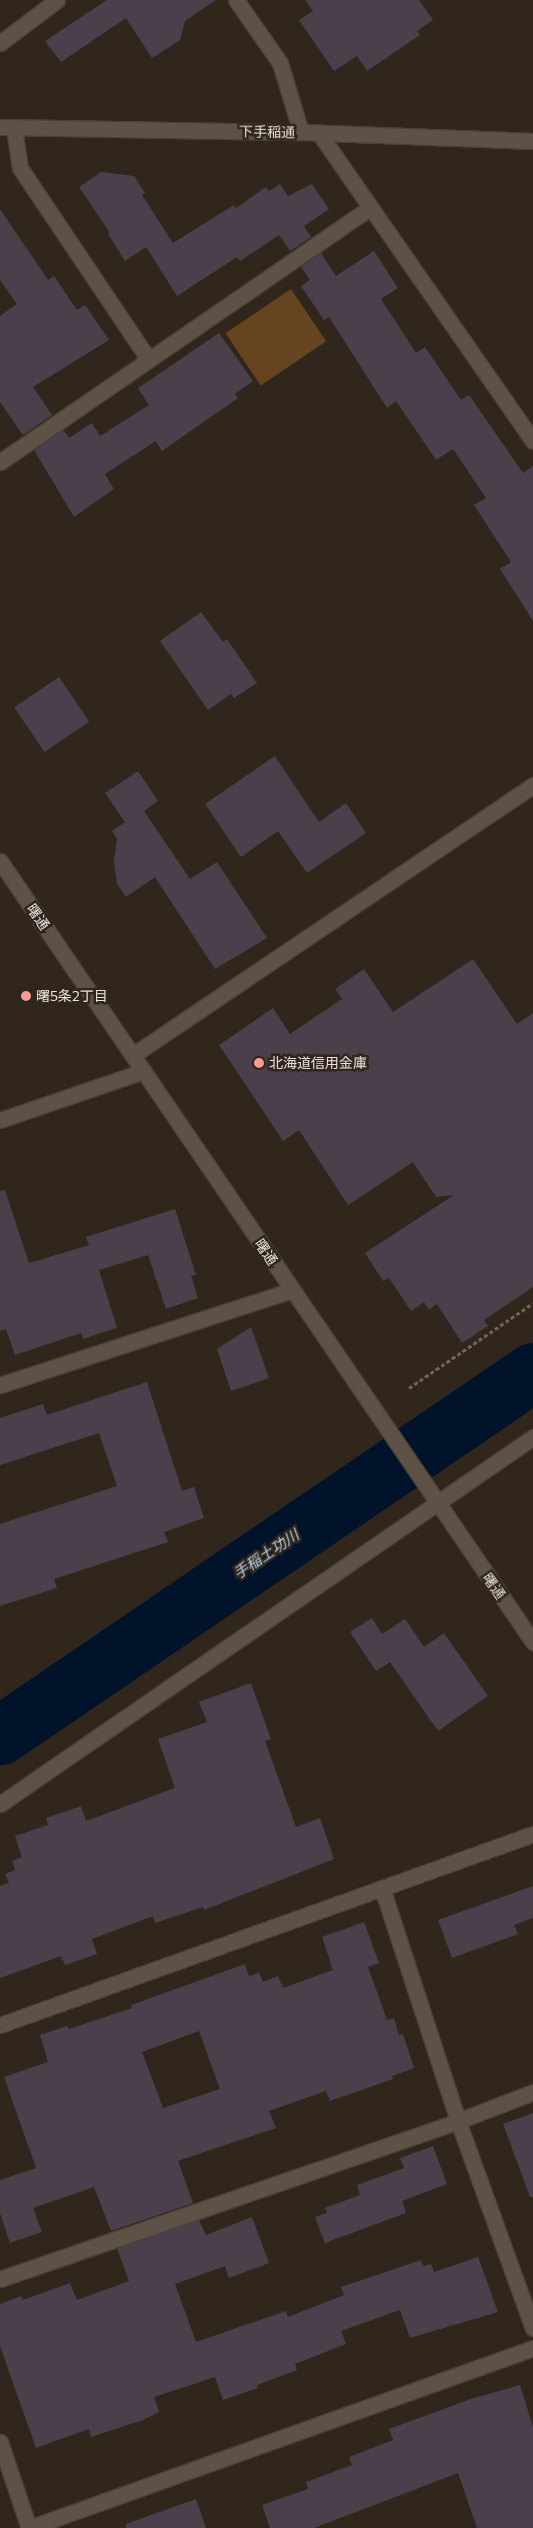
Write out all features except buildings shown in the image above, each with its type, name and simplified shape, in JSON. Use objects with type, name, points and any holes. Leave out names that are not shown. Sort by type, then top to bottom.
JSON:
[{"type":"street","points":[[0,43],[57,0]]},
{"type":"street","points":[[236,0],[280,63],[301,132]]},
{"type":"street","points":[[7,127],[20,168],[149,360]]},
{"type":"street","name":"下手稲通","points":[[7,127],[301,132],[321,136],[533,141]]},
{"type":"street","points":[[321,136],[533,441]]},
{"type":"street","points":[[0,462],[370,208]]},
{"type":"street","points":[[133,1055],[533,784]]},
{"type":"street","name":"曙通","points":[[2,868],[144,1071],[437,1504],[528,1625],[533,1642]]},
{"type":"street","points":[[0,1120],[144,1071]]},
{"type":"street","points":[[0,1385],[292,1290]]},
{"type":"street","points":[[0,1804],[533,1437]]},
{"type":"street","points":[[0,2026],[533,1834]]},
{"type":"street","points":[[382,1888],[458,2121],[533,2328]]},
{"type":"street","points":[[0,2279],[458,2121],[533,2092]]},
{"type":"street","points":[[0,2442],[29,2528],[533,2348]]},
{"type":"path","points":[[410,1388],[533,1304]]},
{"type":"shaded area","points":[[291,289],[326,341],[261,385],[226,333]]},
{"type":"waterway","name":"手稲土功川","points":[[0,1735],[533,1372]]},
{"type":"place","name":"曙5条2丁目","points":[[26,996]]},
{"type":"place","name":"北海道信用金庫","points":[[259,1063]]}]
